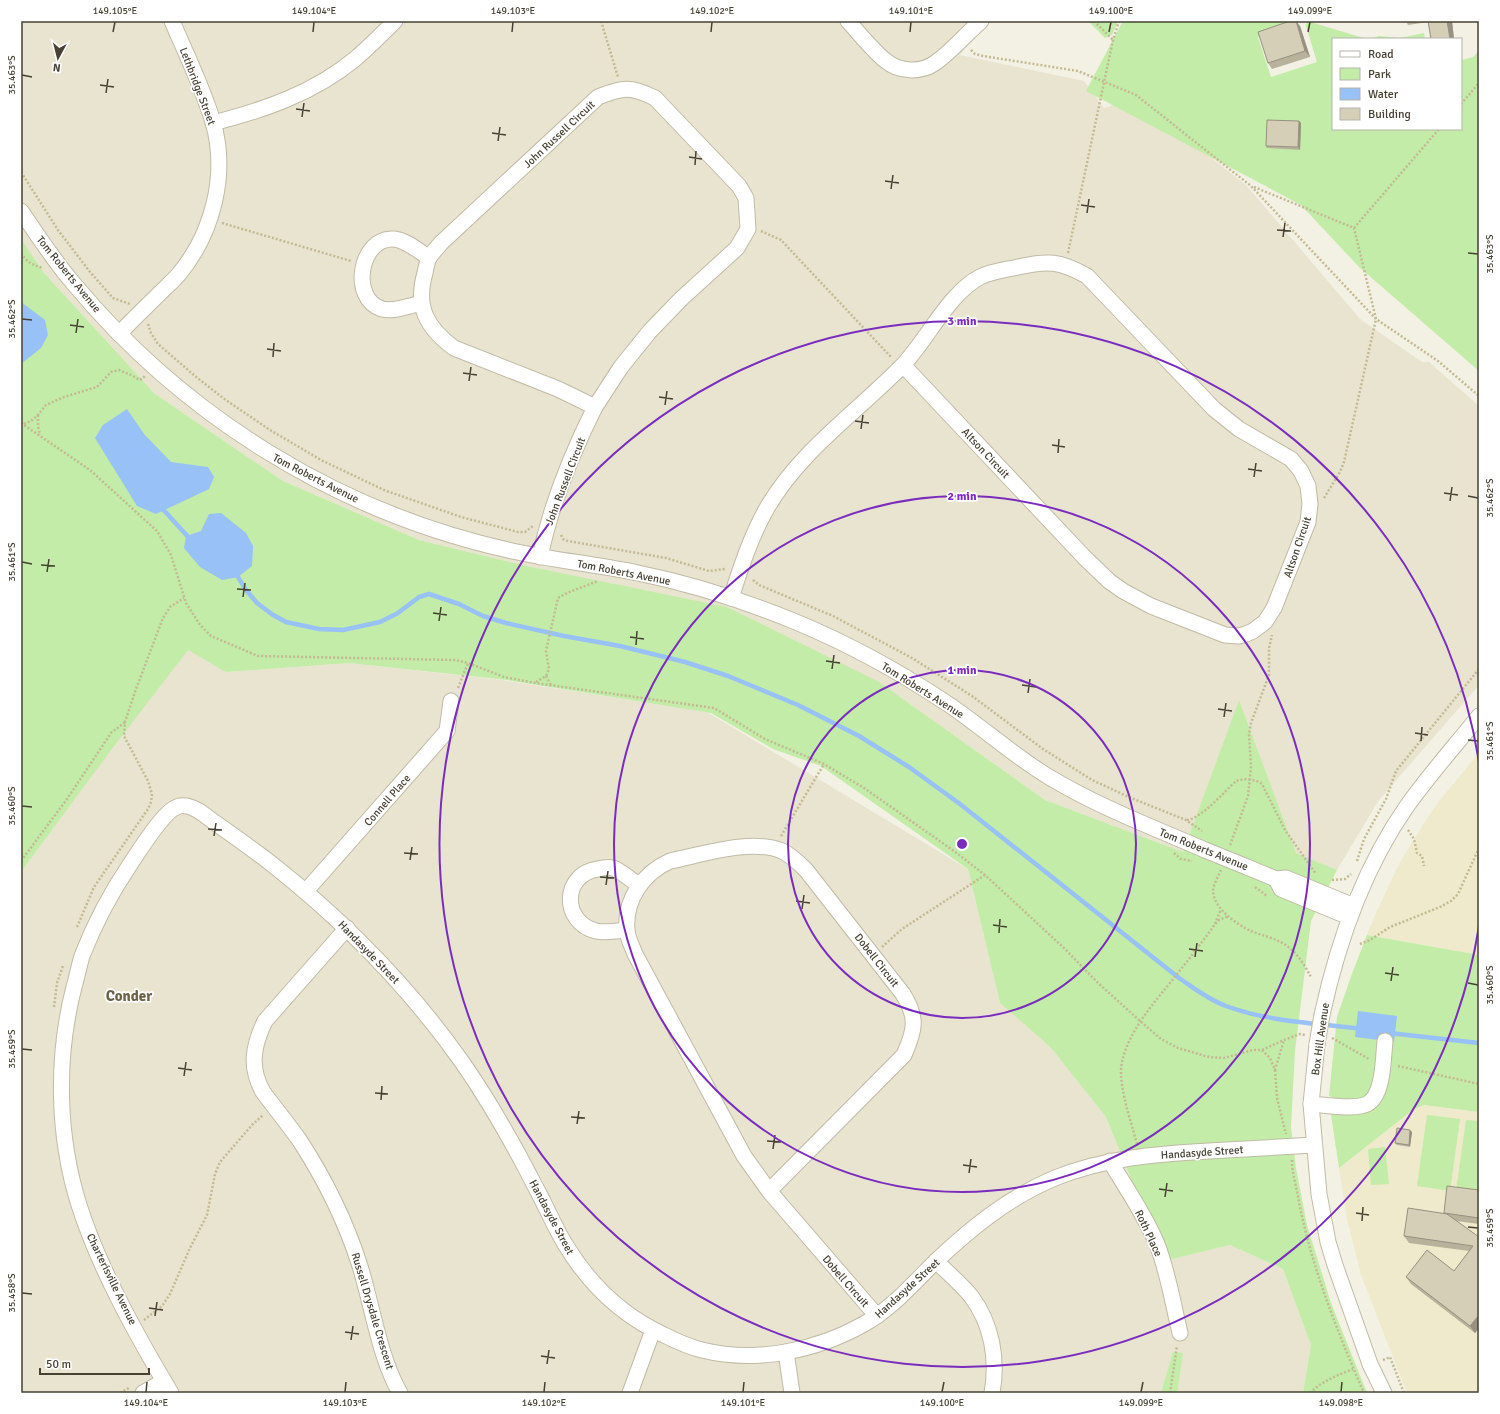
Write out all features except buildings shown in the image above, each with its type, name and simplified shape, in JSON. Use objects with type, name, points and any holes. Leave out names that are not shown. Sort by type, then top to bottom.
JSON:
[{"type":"street","name":"Lethbridge Street","points":[[119,334],[179,274],[196,252],[210,219],[216,197],[219,167],[217,138],[206,101],[172,21]]},
{"type":"street","points":[[213,123],[251,113],[302,94],[337,72],[354,59],[396,21]]},
{"type":"street","points":[[848,21],[886,62],[902,69],[918,69],[934,64],[981,21]]},
{"type":"street","name":"John Russell Circuit","points":[[540,557],[547,526],[563,479],[578,442],[595,407],[621,367],[650,331],[682,298],[737,248],[748,229],[746,198],[739,186],[655,98],[632,89],[615,90],[598,97],[441,243],[429,258],[421,286],[422,303],[428,322],[440,338],[454,348],[558,389],[595,407]]},
{"type":"street","name":"Tom Roberts Avenue","points":[[21,211],[46,248],[74,284],[119,334],[196,403],[224,424],[281,461],[340,492],[405,520],[438,531],[506,550],[638,573],[701,588],[796,622],[888,667],[948,704],[1045,775],[1088,800],[1276,880],[1286,878],[1352,911]]},
{"type":"street","points":[[422,303],[391,310],[381,308],[372,303],[366,295],[362,284],[362,272],[367,255],[378,243],[393,239],[402,241],[429,258]]},
{"type":"street","name":"Altson Circuit","points":[[731,598],[759,524],[768,507],[789,476],[813,450],[903,365],[961,291],[978,278],[988,274],[1033,263],[1052,262],[1066,266],[1087,276],[1214,409],[1239,429],[1290,459],[1301,471],[1308,486],[1310,504],[1308,522],[1274,608],[1265,622],[1253,631],[1239,636],[1225,635],[1151,606],[1123,591],[1109,581],[1085,558],[903,365]]},
{"type":"street","name":"Connell Place","points":[[306,891],[447,731],[451,701]]},
{"type":"street","name":"Box Hill Avenue","points":[[1384,1393],[1370,1364],[1328,1242],[1319,1194],[1311,1104],[1317,1039],[1331,975],[1352,911],[1368,875],[1393,828],[1407,807],[1438,765],[1479,716]]},
{"type":"street","name":"Handasyde Street","points":[[177,806],[187,806],[198,810],[252,848],[306,891],[347,928],[396,979],[463,1063],[502,1125],[538,1190],[563,1242],[584,1274],[609,1300],[638,1322],[685,1345],[701,1350],[735,1356],[769,1355],[810,1348],[833,1340],[877,1316],[907,1290],[980,1221],[1016,1198],[1052,1179],[1110,1161],[1160,1154],[1314,1145]]},
{"type":"street","name":"Charterisville Avenue","points":[[167,1387],[122,1305],[98,1255],[78,1202],[67,1152],[62,1102],[62,1071],[66,1027],[71,997],[81,958],[106,906],[129,865],[162,820],[177,806]]},
{"type":"street","name":"Dobell Circuit","points":[[769,1191],[904,1055],[913,1035],[914,1020],[910,1006],[903,994],[806,870],[790,856],[762,845],[742,846],[661,865],[645,877],[630,902],[627,920],[628,938],[638,961],[744,1156],[769,1191],[877,1316]]},
{"type":"street","points":[[627,930],[606,932],[596,931],[587,927],[573,914],[570,903],[571,891],[580,875],[589,870],[604,868],[614,868],[639,885]]},
{"type":"street","name":"Russell Drysdale Crescent","points":[[347,928],[265,1021],[257,1038],[254,1066],[259,1084],[299,1140],[338,1210],[359,1261],[385,1359],[400,1393]]},
{"type":"street","points":[[1311,1104],[1351,1106],[1366,1104],[1374,1098],[1380,1084],[1385,1041]]},
{"type":"street","name":"Roth Place","points":[[1110,1161],[1141,1213],[1156,1243],[1162,1260],[1180,1333]]},
{"type":"street","points":[[936,1261],[970,1296],[983,1314],[991,1336],[995,1360],[992,1393]]},
{"type":"street","points":[[630,1393],[653,1330]]},
{"type":"street","points":[[786,1352],[792,1393]]},
{"type":"street","points":[[142,1393],[167,1387]]},
{"type":"path","points":[[601,21],[620,90]]},
{"type":"path","points":[[1094,21],[1113,40]]},
{"type":"path","points":[[1066,266],[1113,40],[1119,21]]},
{"type":"path","points":[[960,40],[975,54],[1078,71],[1136,95],[1251,186],[1376,319],[1438,361],[1479,396]]},
{"type":"path","points":[[1462,103],[1479,83]]},
{"type":"path","points":[[1354,228],[1438,130]]},
{"type":"path","points":[[21,172],[58,230],[90,272],[113,298],[136,307],[146,316],[151,333],[158,344],[223,398],[270,430],[321,460],[384,490],[461,517],[518,532],[524,532],[538,523],[556,528],[563,539],[666,558],[709,572],[734,567],[747,571],[753,582],[833,616],[912,658],[972,696],[1043,749],[1092,780],[1131,798],[1186,820],[1205,834]]},
{"type":"path","points":[[1251,186],[1354,228]]},
{"type":"path","points":[[210,219],[364,264]]},
{"type":"path","points":[[1321,502],[1340,472],[1344,462],[1376,319],[1354,228]]},
{"type":"path","points":[[748,229],[764,232],[781,240],[896,362],[903,365]]},
{"type":"path","points":[[21,253],[27,262],[33,266],[43,268],[47,273]]},
{"type":"path","points":[[85,276],[90,272]]},
{"type":"path","points":[[22,423],[31,421],[46,405],[64,397],[97,387],[111,372],[119,370],[140,380]]},
{"type":"path","points":[[38,415],[40,436]]},
{"type":"path","points":[[22,423],[90,470],[157,531],[170,555],[184,598],[200,625],[211,636],[258,656],[455,660],[504,676],[535,683],[714,708],[764,739],[824,764],[864,788],[954,851],[985,875],[1140,1022],[1161,1039],[1178,1048],[1210,1057],[1224,1058],[1253,1050],[1262,1050],[1300,1034],[1317,1039],[1335,1038],[1372,1061],[1479,1084]]},
{"type":"path","points":[[535,683],[546,676],[548,669],[546,652],[558,598],[598,581],[604,581]]},
{"type":"path","points":[[76,928],[94,887],[152,802],[152,794],[148,781],[124,736],[125,722],[163,618],[170,607],[184,598]]},
{"type":"path","points":[[1230,846],[1248,796],[1251,767],[1249,734],[1251,724],[1269,675],[1270,648],[1274,628]]},
{"type":"path","points":[[451,701],[461,683],[468,663]]},
{"type":"path","points":[[1355,866],[1364,839],[1386,799],[1396,770],[1479,669]]},
{"type":"path","points":[[546,676],[552,685]]},
{"type":"path","points":[[21,861],[67,799],[111,733],[125,722]]},
{"type":"path","points":[[775,849],[824,764]]},
{"type":"path","points":[[1186,820],[1191,820],[1204,811],[1236,781],[1242,778],[1258,781],[1262,784],[1285,830],[1317,875],[1309,873]]},
{"type":"path","points":[[1360,944],[1370,940],[1390,927],[1440,907],[1451,901],[1458,894],[1479,848]]},
{"type":"path","points":[[1222,867],[1213,888],[1214,899],[1221,909],[1250,931],[1273,938],[1288,946],[1300,960],[1311,978]]},
{"type":"path","points":[[1330,880],[1336,881],[1345,879],[1353,873]]},
{"type":"path","points":[[872,954],[902,929],[985,875]]},
{"type":"path","points":[[1215,924],[1221,909]]},
{"type":"path","points":[[1138,1149],[1125,1100],[1121,1075],[1126,1051],[1134,1032],[1149,1009],[1202,943],[1215,924],[1219,920],[1229,916]]},
{"type":"path","points":[[54,1012],[57,983],[64,963]]},
{"type":"path","points":[[1262,1050],[1270,1058],[1275,1070],[1284,1040]]},
{"type":"path","points":[[140,1314],[144,1321],[162,1306],[170,1294],[190,1248],[207,1215],[215,1174],[220,1162],[252,1125],[274,1106]]},
{"type":"path","points":[[1170,1393],[1180,1333]]},
{"type":"path","points":[[1310,1393],[1315,1388],[1332,1378],[1390,1357],[1404,1393]]},
{"type":"shaded area","points":[[21,21],[986,21],[960,55],[1084,81],[1104,108],[1136,98],[1247,186],[1360,319],[1422,362],[1429,362],[1479,406],[1479,685],[1379,800],[1337,870],[1296,853],[1239,701],[1183,852],[1045,800],[879,682],[531,567],[419,540],[283,481],[155,394],[44,273],[21,239]]},
{"type":"shaded area","points":[[199,628],[226,672],[349,663],[502,680],[707,712],[968,869],[1000,1003],[1051,1048],[1106,1117],[1163,1261],[1230,1245],[1283,1269],[1311,1345],[1303,1393],[21,1393],[21,872]]},
{"type":"shaded area","points":[[1479,753],[1479,955],[1367,935],[1399,864],[1426,820],[1440,800]]},
{"type":"shaded area","points":[[1423,1105],[1479,1112],[1479,1393],[1407,1393],[1361,1275],[1347,1219],[1339,1168],[1414,1109]]},
{"type":"green space","points":[[1088,21],[1118,21],[1112,35],[1105,38]]},
{"type":"green space","points":[[1123,21],[1301,21],[1258,37],[1271,77],[1317,62],[1306,26],[1307,21],[1364,38],[1332,38],[1332,130],[1462,130],[1462,60],[1473,57],[1479,51],[1479,371],[1359,267],[1301,205],[1086,91]]},
{"type":"green space","points":[[1424,33],[1425,38],[1400,38]]},
{"type":"green space","points":[[1379,36],[1400,38],[1374,38]]},
{"type":"green space","points":[[21,239],[44,273],[155,394],[283,481],[419,540],[531,567],[727,607],[879,682],[1045,800],[1183,852],[1239,700],[1296,853],[1337,870],[1311,921],[1295,1051],[1291,1127],[1296,1168],[1307,1225],[1331,1303],[1367,1393],[1303,1393],[1311,1345],[1283,1269],[1230,1245],[1164,1261],[1106,1117],[1051,1048],[1000,1003],[968,869],[821,766],[773,749],[711,713],[507,680],[349,663],[226,672],[188,650],[108,754],[21,872]]},
{"type":"green space","points":[[1367,935],[1479,955],[1479,1112],[1424,1105],[1414,1109],[1339,1168],[1331,1115],[1335,1111],[1336,1099],[1329,1096],[1337,1017]]},
{"type":"green space","points":[[1427,1115],[1460,1119],[1450,1191],[1417,1186]]},
{"type":"green space","points":[[1466,1120],[1479,1121],[1479,1194],[1456,1191]]},
{"type":"green space","points":[[1385,1147],[1389,1184],[1371,1185],[1368,1149]]},
{"type":"green space","points":[[1173,1352],[1183,1353],[1177,1393],[1161,1393]]},
{"type":"water","points":[[21,302],[45,320],[48,335],[41,348],[21,364]]},
{"type":"water","points":[[127,409],[144,434],[171,462],[208,467],[214,477],[209,489],[156,514],[137,506],[95,438],[103,425]]},
{"type":"water","points":[[221,513],[246,533],[253,546],[252,566],[238,577],[222,580],[200,567],[184,548],[186,536],[201,531],[209,514]]},
{"type":"water","points":[[1358,1011],[1397,1016],[1394,1042],[1355,1037]]},
{"type":"waterway","points":[[160,506],[190,539]]},
{"type":"waterway","points":[[234,573],[257,603],[273,615],[286,622],[319,629],[343,630],[380,622],[398,613],[419,597],[429,594],[459,604],[483,616],[506,623],[564,636],[620,646],[685,662],[728,676],[798,705],[859,736],[909,767],[960,804],[1179,978],[1202,994],[1226,1006],[1259,1016],[1362,1029]]},
{"type":"waterway","points":[[1389,1033],[1479,1043]]},
{"type":"district","name":"Conder","points":[[129,996]]}]
